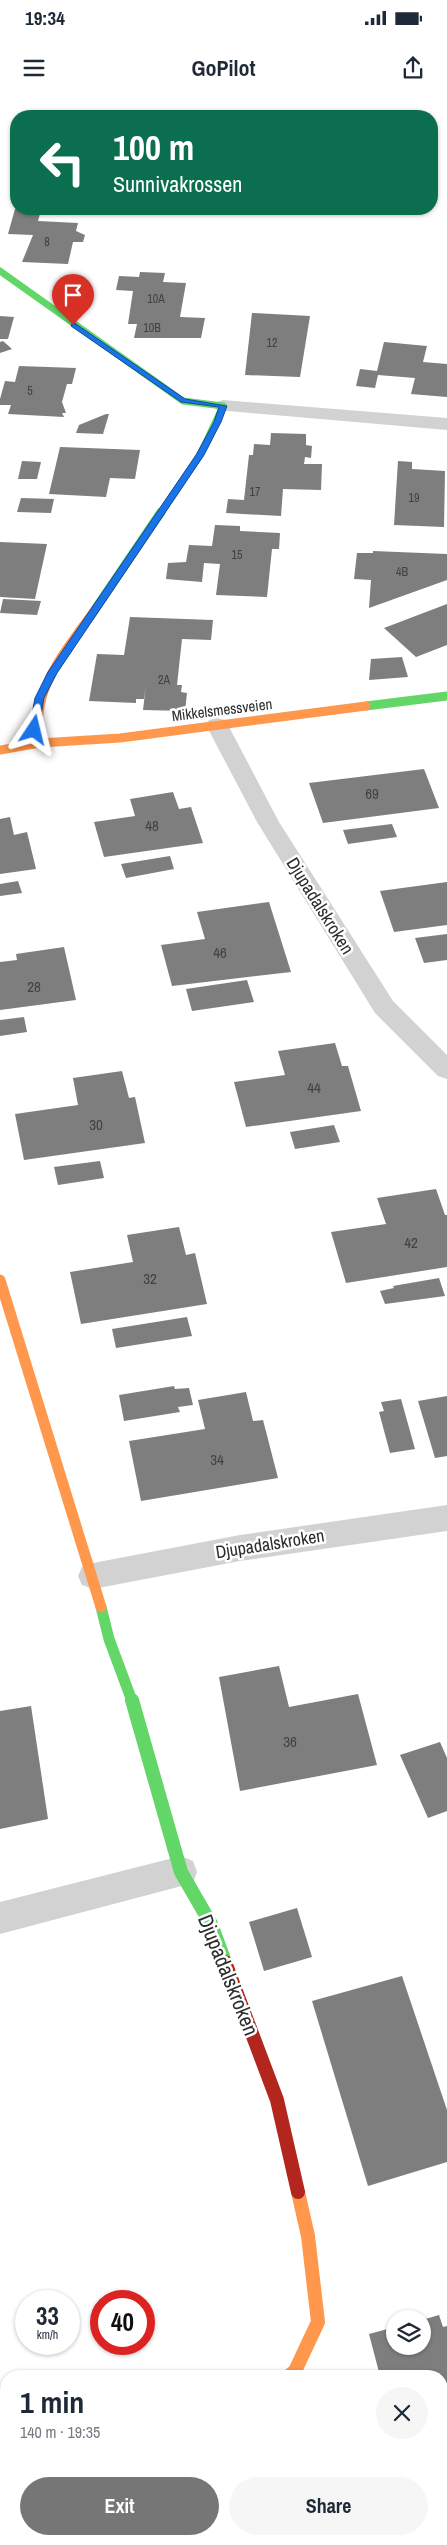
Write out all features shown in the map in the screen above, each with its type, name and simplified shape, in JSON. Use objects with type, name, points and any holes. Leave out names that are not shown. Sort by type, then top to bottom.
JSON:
[{"type":"street","points":[[0,271],[42,303],[183,401],[223,406],[447,424]]},
{"type":"street","points":[[40,743],[34,730],[35,722],[40,698],[53,672],[200,455],[223,406]]},
{"type":"street","name":"Mikkelsmessveien","points":[[0,750],[40,743],[120,738],[447,696]]},
{"type":"street","name":"Djupadalskroken","points":[[217,726],[268,822],[384,1007],[447,1070]]},
{"type":"street","name":"Djupadalskroken","points":[[0,1280],[93,1576],[109,1640],[136,1712],[181,1872],[211,1924],[277,2100],[308,2236],[318,2322],[296,2370]]},
{"type":"street","name":"Djupadalskroken","points":[[93,1576],[240,1548],[447,1518]]},
{"type":"street","points":[[0,1918],[181,1872]]},
{"type":"building","points":[[13,215],[40,215],[38,221],[78,223],[76,231],[85,235],[83,242],[73,242],[68,264],[22,262],[33,235],[8,234]]},
{"type":"building","points":[[140,272],[165,273],[163,282],[186,283],[180,317],[205,318],[201,338],[134,338],[137,324],[128,324],[133,291],[116,290],[119,276],[139,277]]},
{"type":"building","points":[[252,313],[310,316],[300,377],[245,375]]},
{"type":"building","points":[[0,316],[14,317],[8,339],[0,339]]},
{"type":"building","points":[[3,341],[12,349],[0,353],[0,342]]},
{"type":"building","points":[[384,342],[427,346],[423,362],[447,364],[447,397],[411,394],[415,378],[378,375],[375,388],[356,386],[360,369],[377,371]]},
{"type":"building","points":[[19,366],[76,368],[72,384],[67,384],[62,402],[66,413],[62,413],[64,417],[8,414],[11,405],[0,405],[5,381],[15,382]]},
{"type":"building","points":[[109,414],[103,434],[76,433],[79,425]]},
{"type":"building","points":[[271,433],[306,434],[306,445],[312,446],[311,458],[305,457],[304,464],[322,464],[321,490],[283,489],[281,516],[226,513],[228,499],[244,500],[249,455],[253,455],[254,444],[270,445]]},
{"type":"building","points":[[60,447],[140,450],[135,479],[110,478],[106,497],[49,494]]},
{"type":"building","points":[[22,461],[41,462],[37,479],[18,479]]},
{"type":"building","points":[[398,461],[412,462],[412,469],[445,471],[444,527],[394,525]]},
{"type":"building","points":[[21,498],[54,499],[51,513],[17,512]]},
{"type":"building","points":[[215,525],[240,526],[240,531],[280,533],[279,549],[272,549],[267,597],[216,595],[220,564],[204,563],[202,582],[166,579],[168,563],[186,562],[189,545],[212,546]]},
{"type":"building","points":[[0,542],[47,544],[35,599],[0,597]]},
{"type":"building","points":[[373,551],[447,554],[447,580],[369,608],[371,580],[354,579],[357,553],[373,553]]},
{"type":"building","points":[[3,599],[41,601],[37,615],[0,613]]},
{"type":"building","points":[[447,604],[447,645],[416,657],[384,628]]},
{"type":"building","points":[[130,617],[213,620],[211,640],[182,639],[177,685],[182,685],[181,692],[187,693],[185,711],[143,710],[146,685],[144,699],[136,699],[136,703],[89,701],[97,654],[124,655]]},
{"type":"building","points":[[402,657],[408,677],[369,680],[371,659]]},
{"type":"building","points":[[424,769],[439,808],[323,823],[309,783]]},
{"type":"building","points":[[173,792],[179,809],[191,807],[203,843],[104,857],[94,822],[135,816],[130,799]]},
{"type":"building","points":[[10,817],[14,835],[27,832],[36,869],[0,874],[0,819]]},
{"type":"building","points":[[392,824],[397,837],[348,844],[343,830]]},
{"type":"building","points":[[170,856],[174,869],[126,878],[121,864]]},
{"type":"building","points":[[18,881],[22,893],[0,896],[0,884]]},
{"type":"building","points":[[447,882],[447,925],[394,932],[380,891]]},
{"type":"building","points":[[269,902],[291,972],[172,986],[161,945],[205,939],[197,912]]},
{"type":"building","points":[[447,934],[447,960],[424,963],[415,938]]},
{"type":"building","points":[[64,947],[76,1000],[0,1010],[0,962],[17,960],[16,954]]},
{"type":"building","points":[[247,980],[254,1002],[192,1011],[186,989]]},
{"type":"building","points":[[24,1017],[27,1032],[0,1036],[0,1020]]},
{"type":"building","points":[[335,1043],[342,1066],[348,1066],[361,1111],[246,1127],[234,1082],[285,1075],[278,1051]]},
{"type":"building","points":[[122,1071],[129,1098],[135,1097],[145,1143],[24,1160],[15,1114],[78,1105],[73,1078]]},
{"type":"building","points":[[334,1125],[340,1142],[295,1149],[290,1132]]},
{"type":"building","points":[[100,1161],[104,1178],[58,1185],[54,1167]]},
{"type":"building","points":[[436,1189],[445,1215],[447,1215],[447,1267],[346,1283],[331,1232],[386,1224],[377,1198]]},
{"type":"building","points":[[179,1227],[186,1255],[195,1253],[207,1304],[81,1324],[70,1272],[133,1262],[127,1235]]},
{"type":"building","points":[[439,1278],[445,1296],[385,1304],[380,1291],[394,1288],[393,1286]]},
{"type":"building","points":[[187,1317],[192,1336],[116,1348],[112,1329]]},
{"type":"building","points":[[174,1386],[175,1389],[189,1388],[193,1405],[178,1407],[180,1412],[124,1421],[119,1395]]},
{"type":"building","points":[[246,1392],[253,1421],[263,1420],[278,1478],[141,1501],[129,1441],[205,1429],[198,1400]]},
{"type":"building","points":[[447,1396],[447,1456],[435,1458],[418,1401]]},
{"type":"building","points":[[401,1399],[415,1449],[390,1453],[379,1412],[384,1411],[381,1402]]},
{"type":"building","points":[[279,1666],[289,1707],[358,1694],[377,1765],[240,1791],[219,1677]]},
{"type":"building","points":[[31,1706],[48,1819],[0,1829],[0,1711]]},
{"type":"building","points":[[440,1742],[447,1758],[447,1811],[428,1818],[400,1755]]},
{"type":"building","points":[[297,1908],[312,1957],[264,1971],[249,1922]]},
{"type":"building","points":[[402,1976],[447,2110],[447,2162],[368,2186],[312,2001]]},
{"type":"building","points":[[439,2315],[443,2327],[447,2326],[447,2370],[378,2370],[369,2334],[386,2329],[386,2355],[431,2355],[431,2317]]},
{"type":"traffic: fast","points":[[0,271],[183,401],[223,406],[200,455],[96,608]]},
{"type":"traffic: fast","points":[[366,706],[447,696]]},
{"type":"traffic: fast","points":[[101,1607],[109,1639],[136,1712],[181,1872],[211,1924],[225,1962]]},
{"type":"traffic: slow","points":[[40,743],[37,725],[38,707],[44,689],[63,654],[96,608]]},
{"type":"traffic: slow","points":[[0,750],[40,743],[120,738],[366,706]]},
{"type":"traffic: slow","points":[[0,1280],[101,1607]]},
{"type":"traffic: slow","points":[[295,2370],[318,2322],[308,2236],[298,2192]]},
{"type":"traffic: jam","points":[[225,1962],[277,2100],[298,2192]]},
{"type":"route","points":[[34,730],[40,698],[53,672],[200,455],[223,406],[183,401],[73,325]]}]
